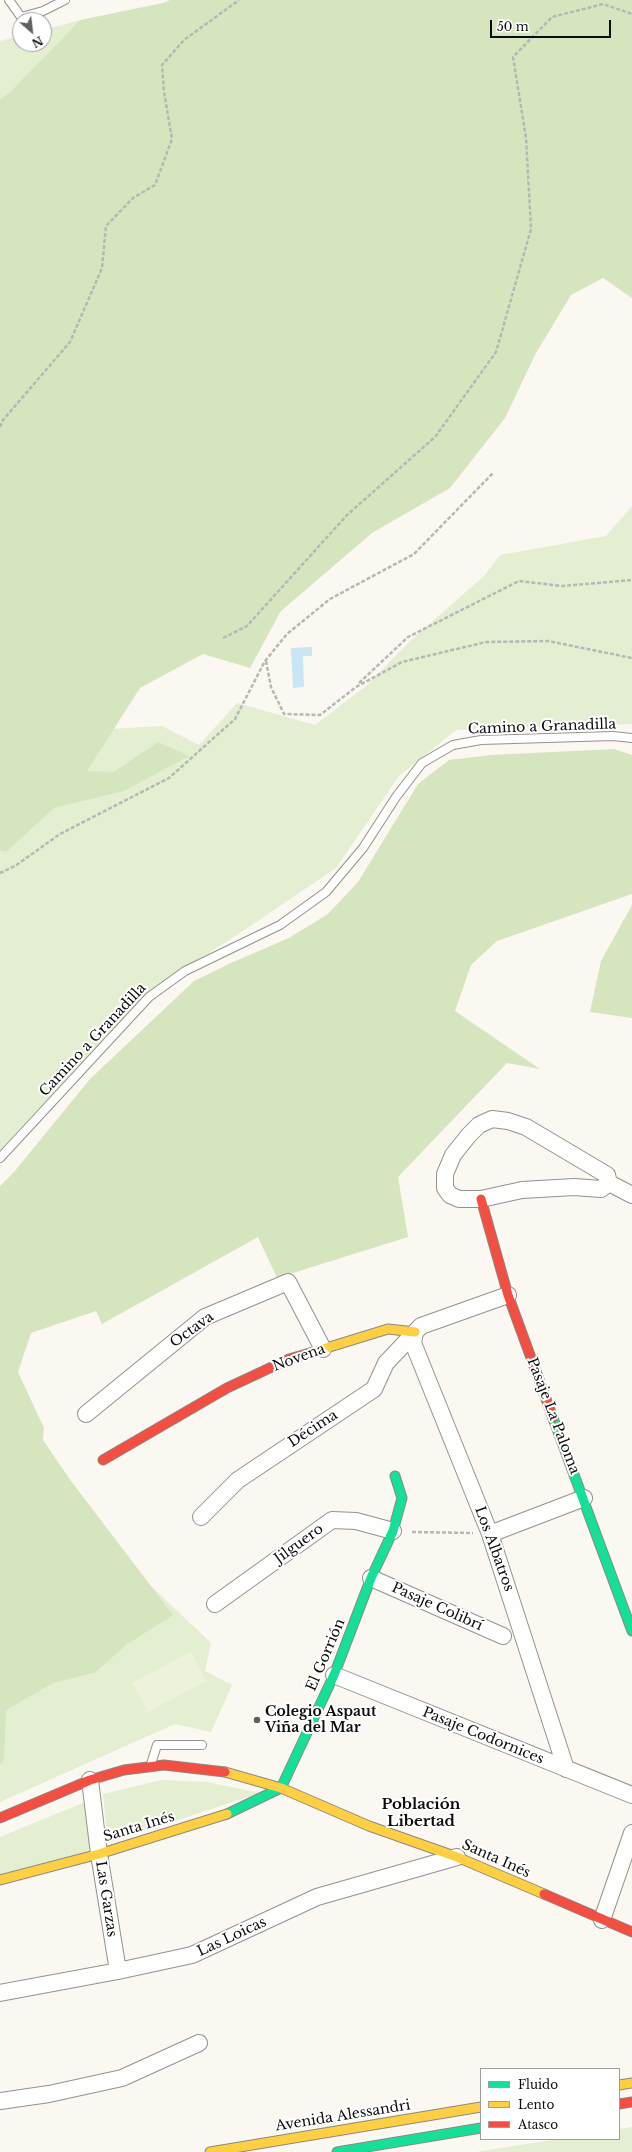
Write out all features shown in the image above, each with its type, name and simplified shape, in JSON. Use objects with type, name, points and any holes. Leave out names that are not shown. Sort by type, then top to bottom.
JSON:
[{"type":"street","points":[[609,1183],[601,1188],[574,1187],[522,1190],[481,1199],[459,1199],[450,1195],[445,1188],[445,1174],[453,1155],[469,1135],[479,1126],[492,1119],[508,1121],[526,1128],[607,1175],[609,1183],[632,1195]]},
{"type":"street","name":"Pasaje La Paloma","points":[[481,1199],[508,1295],[632,1631]]},
{"type":"street","name":"Octava","points":[[86,1414],[205,1317],[288,1282],[323,1348]]},
{"type":"street","points":[[414,1332],[421,1326],[508,1295]]},
{"type":"street","name":"Novena","points":[[103,1460],[226,1388],[289,1359],[388,1329],[414,1332]]},
{"type":"street","name":"Décima","points":[[201,1517],[238,1480],[374,1389],[386,1363],[414,1332]]},
{"type":"street","name":"Los Albatros","points":[[414,1332],[413,1343],[490,1534],[566,1769]]},
{"type":"street","name":"El Gorrión","points":[[281,1788],[334,1675],[372,1578],[393,1531],[402,1498],[395,1476]]},
{"type":"street","points":[[490,1534],[584,1498]]},
{"type":"street","name":"Jilguero","points":[[215,1604],[332,1520],[356,1521],[393,1531]]},
{"type":"street","name":"Pasaje Colibrí","points":[[372,1578],[503,1636]]},
{"type":"street","name":"Pasaje Codornices","points":[[334,1675],[632,1795]]},
{"type":"street","name":"Santa Inés","points":[[0,1818],[90,1780],[124,1770],[151,1766],[188,1766],[223,1771],[281,1788],[369,1826],[457,1856],[632,1932]]},
{"type":"street","name":"Las Garzas","points":[[90,1780],[99,1854],[118,1971]]},
{"type":"street","name":"Santa Inés","points":[[0,1880],[99,1854],[224,1815],[281,1788]]},
{"type":"street","points":[[602,1920],[632,1833]]},
{"type":"street","name":"Las Loicas","points":[[0,1993],[118,1971],[192,1955],[318,1897],[457,1856]]},
{"type":"street","points":[[0,2101],[49,2094],[122,2078],[199,2043]]},
{"type":"street","points":[[620,2085],[632,2083]]},
{"type":"street","points":[[620,2104],[632,2102]]},
{"type":"street","name":"Avenida Alessandri","points":[[210,2152],[480,2107]]},
{"type":"street","points":[[337,2152],[480,2128]]},
{"type":"lane","points":[[9,0],[21,17],[43,11],[65,0]]},
{"type":"lane","name":"Camino a Granadilla","points":[[0,1158],[149,997],[185,971],[280,925],[326,892],[363,848],[396,797],[422,762],[454,745],[481,740],[613,736],[632,738]]},
{"type":"lane","points":[[151,1766],[157,1745],[202,1745]]},
{"type":"path","points":[[0,427],[12,409],[70,342],[102,268],[106,226],[133,198],[155,185],[172,139],[164,92],[162,65],[184,40],[238,0]]},
{"type":"path","points":[[223,638],[247,626],[347,515],[435,437],[496,352],[530,230],[526,138],[513,57],[552,17],[603,4],[632,14]]},
{"type":"path","points":[[0,873],[15,866],[60,834],[168,778],[235,719],[265,661],[287,634],[330,599],[414,554],[493,473]]},
{"type":"path","points":[[265,661],[271,687],[284,714],[320,715],[356,686],[408,637],[519,581],[562,586],[632,580]]},
{"type":"path","points":[[356,686],[402,662],[486,642],[548,641],[632,658]]},
{"type":"path","points":[[393,1531],[490,1534]]},
{"type":"green space","points":[[170,0],[632,0],[632,298],[603,278],[571,295],[536,353],[505,418],[450,488],[372,533],[281,611],[250,668],[203,654],[140,688],[87,771],[114,772],[158,742],[189,756],[124,791],[54,808],[6,852],[0,850],[0,99],[9,93],[49,52],[52,52],[52,49],[80,20],[163,3]]},
{"type":"green space","points":[[80,20],[52,49],[52,28]]},
{"type":"green space","points":[[12,38],[12,52],[49,52],[9,93],[0,99],[0,41]]},
{"type":"green space","points":[[632,506],[632,724],[456,730],[399,776],[336,868],[249,927],[150,991],[0,1153],[0,764],[93,730],[162,726],[199,745],[237,703],[315,725],[366,686],[410,641],[484,576],[500,555],[606,536]]},
{"type":"green space","points":[[614,749],[632,755],[632,894],[497,941],[471,965],[455,1011],[540,1069],[507,1063],[398,1177],[408,1237],[277,1278],[258,1237],[102,1324],[96,1311],[31,1333],[18,1372],[44,1428],[43,1440],[71,1481],[173,1615],[126,1645],[96,1672],[53,1683],[6,1710],[4,1759],[0,1765],[0,1186],[14,1172],[90,1079],[194,981],[289,938],[328,914],[358,882],[418,784],[449,760],[491,755]]},
{"type":"green space","points":[[632,905],[632,1018],[590,1012],[601,961]]},
{"type":"green space","points":[[0,1423],[132,1568],[211,1643],[205,1671],[232,1685],[211,1732],[175,1724],[0,1802]]},
{"type":"green space","points":[[191,1652],[206,1681],[148,1712],[132,1683]]},
{"type":"green space","points":[[162,1780],[207,1782],[260,1793],[108,1843],[103,1794]]},
{"type":"green space","points":[[85,1802],[91,1856],[0,1879],[0,1837]]},
{"type":"green space","points":[[632,2127],[632,2152],[476,2152],[552,2140],[620,2140],[620,2129]]},
{"type":"water","points":[[312,647],[312,656],[303,656],[304,687],[293,688],[291,648]]},
{"type":"traffic: fast","points":[[553,1418],[632,1631]]},
{"type":"traffic: fast","points":[[227,1814],[281,1788],[334,1675],[371,1578],[393,1531],[402,1498],[395,1476]]},
{"type":"traffic: fast","points":[[337,2152],[480,2128]]},
{"type":"traffic: slow","points":[[310,1353],[388,1329],[415,1332]]},
{"type":"traffic: slow","points":[[225,1772],[281,1788],[369,1826],[457,1857],[544,1894]]},
{"type":"traffic: slow","points":[[0,1880],[99,1854],[227,1814]]},
{"type":"traffic: slow","points":[[620,2085],[632,2083]]},
{"type":"traffic: slow","points":[[210,2152],[480,2107]]},
{"type":"traffic: jam","points":[[481,1199],[508,1295],[553,1418]]},
{"type":"traffic: jam","points":[[103,1460],[227,1388],[289,1359],[310,1353]]},
{"type":"traffic: jam","points":[[0,1818],[90,1780],[124,1770],[164,1765],[225,1772]]},
{"type":"traffic: jam","points":[[544,1894],[632,1932]]},
{"type":"traffic: jam","points":[[620,2104],[632,2102]]},
{"type":"place","name":"Colegio Aspaut Viña del Mar","points":[[257,1720]]},
{"type":"district","name":"Población Libertad","points":[[421,1814]]}]
